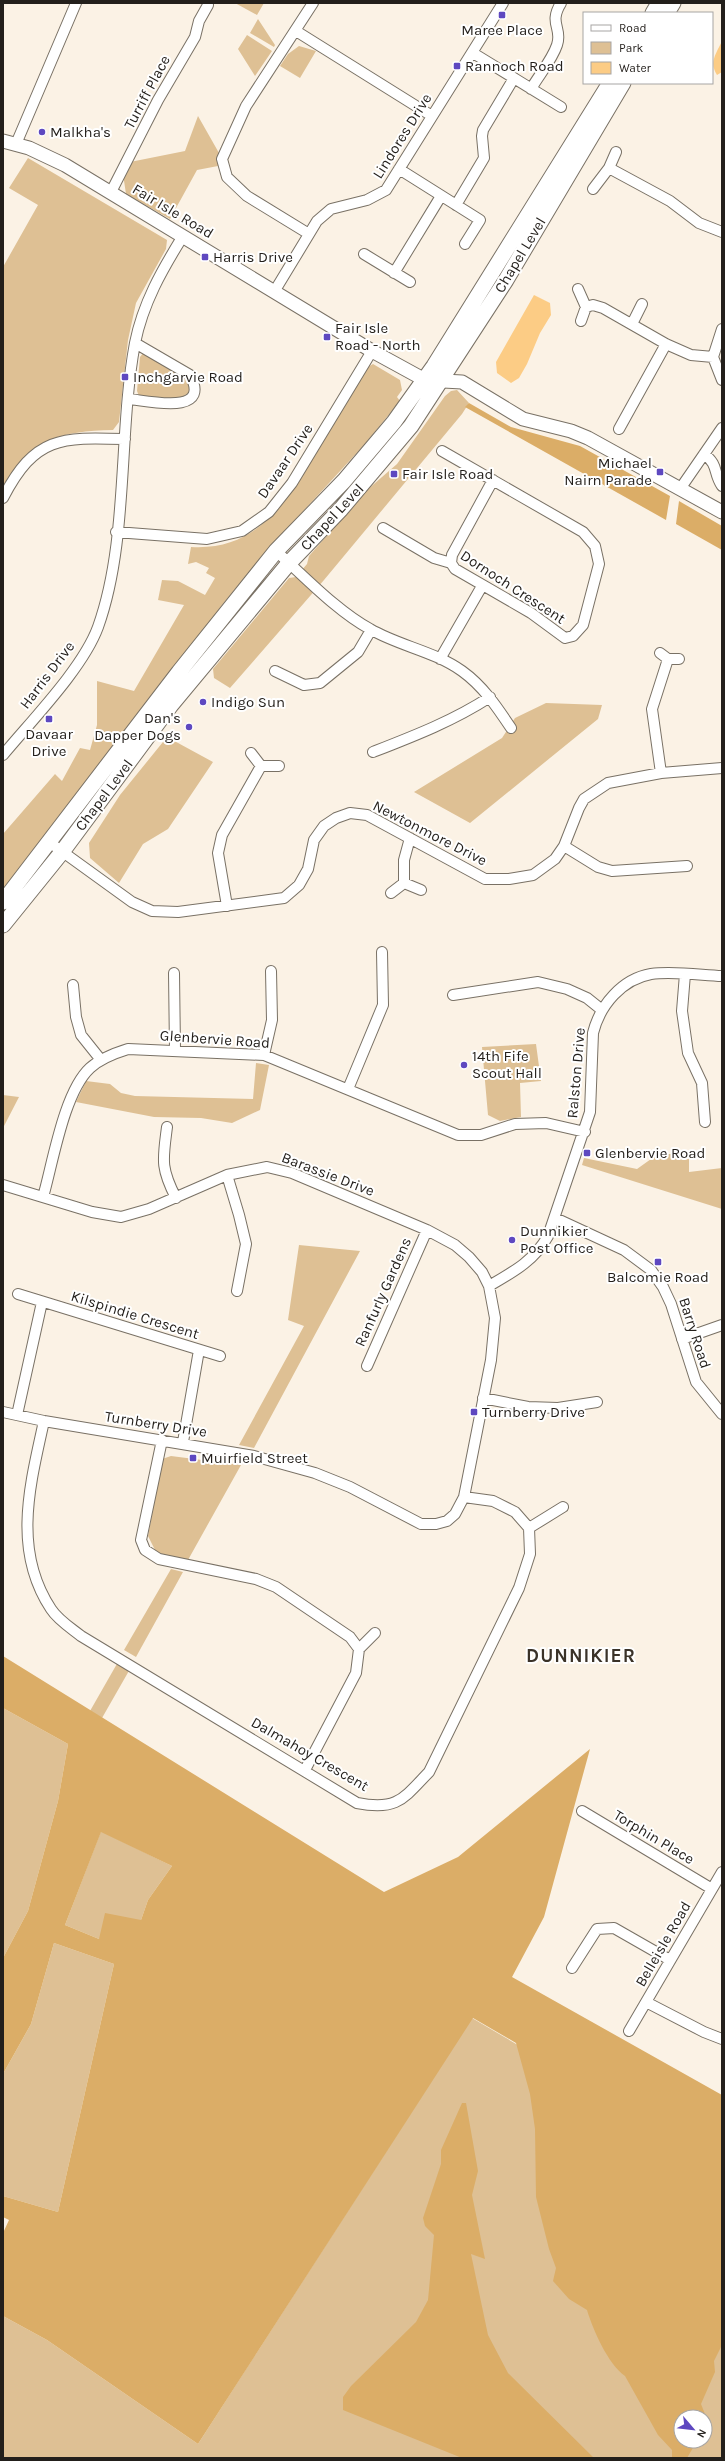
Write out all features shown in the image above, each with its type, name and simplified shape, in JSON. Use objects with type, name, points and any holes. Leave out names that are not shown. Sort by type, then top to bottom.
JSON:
[{"type":"main road","points":[[654,12],[659,3]]},
{"type":"main road","points":[[668,12],[673,3]]},
{"type":"main road","name":"Chapel Level","points":[[3,902],[179,672],[276,551],[344,481],[394,422],[424,380],[609,84]]},
{"type":"main road","name":"Chapel Level","points":[[3,925],[62,852],[171,705],[289,562],[381,464],[411,426],[506,280],[623,84]]},
{"type":"street","points":[[9,143],[76,3]]},
{"type":"street","points":[[308,234],[247,196],[227,177],[222,159],[246,106],[313,3]]},
{"type":"street","name":"Lindores Drive","points":[[274,292],[317,221],[331,209],[367,200],[386,190],[503,3]]},
{"type":"street","points":[[531,89],[556,46],[558,35],[554,17],[561,3]]},
{"type":"street","name":"Turriff Place","points":[[111,192],[158,100],[195,37],[199,21],[208,6]]},
{"type":"street","points":[[296,31],[432,116]]},
{"type":"street","points":[[472,53],[561,107]]},
{"type":"street","points":[[456,205],[484,158],[482,136],[483,130],[514,78]]},
{"type":"street","name":"Fair Isle Road","points":[[9,143],[44,154],[111,192],[372,351],[424,380]]},
{"type":"street","points":[[593,189],[609,168],[616,152]]},
{"type":"street","points":[[609,168],[670,200],[699,223],[722,232]]},
{"type":"street","points":[[399,169],[480,220],[465,244]]},
{"type":"street","points":[[394,273],[442,196]]},
{"type":"street","name":"Harris Drive","points":[[3,755],[80,662],[98,628],[111,583],[135,343],[154,284],[183,236]]},
{"type":"street","points":[[364,254],[410,282]]},
{"type":"street","points":[[578,289],[586,307],[581,321]]},
{"type":"street","points":[[632,324],[642,304]]},
{"type":"street","points":[[586,307],[593,305],[603,308],[666,344],[691,355],[713,357]]},
{"type":"street","points":[[722,328],[713,357],[722,380]]},
{"type":"street","points":[[129,399],[181,404],[190,400],[195,393],[194,382],[190,374],[135,343]]},
{"type":"street","points":[[619,429],[666,344]]},
{"type":"street","name":"Davaar Drive","points":[[116,532],[208,539],[242,531],[269,512],[292,483],[372,351]]},
{"type":"street","points":[[424,380],[462,382],[523,419],[588,438],[722,512]]},
{"type":"street","points":[[680,489],[722,428]]},
{"type":"street","points":[[3,498],[19,470],[32,457],[56,442],[79,437],[126,439]]},
{"type":"street","name":"Dornoch Crescent","points":[[383,528],[434,558],[451,563],[455,569],[531,613],[565,638],[573,636],[583,624],[599,564],[595,546],[583,532],[442,451]]},
{"type":"street","points":[[704,454],[714,463],[718,480],[722,486]]},
{"type":"street","points":[[451,563],[452,555],[492,480]]},
{"type":"street","points":[[276,551],[355,619],[371,630],[440,659],[462,671],[490,697],[512,728]]},
{"type":"street","points":[[440,659],[482,586]]},
{"type":"street","points":[[275,671],[304,685],[320,683],[358,652],[371,630]]},
{"type":"street","points":[[660,653],[668,659],[679,659]]},
{"type":"street","points":[[661,773],[652,708],[668,659]]},
{"type":"street","points":[[373,752],[440,726],[462,715],[490,697]]},
{"type":"street","points":[[251,753],[261,766]]},
{"type":"street","points":[[261,766],[279,766]]},
{"type":"street","points":[[227,906],[218,853],[222,834],[261,766]]},
{"type":"street","name":"Newtonmore Drive","points":[[49,842],[114,891],[152,911],[178,912],[284,898],[300,885],[308,869],[314,840],[324,826],[343,815],[350,813],[367,815],[485,879],[510,879],[533,875],[555,859],[564,846],[579,808],[595,790],[608,783],[661,773],[722,768]]},
{"type":"street","points":[[404,883],[404,860],[410,838]]},
{"type":"street","points":[[564,846],[598,867],[612,871],[688,866]]},
{"type":"street","points":[[404,883],[421,890]]},
{"type":"street","points":[[391,893],[404,883]]},
{"type":"street","points":[[348,1089],[384,1006],[382,952]]},
{"type":"street","points":[[264,1055],[272,1020],[271,971]]},
{"type":"street","points":[[174,973],[176,1050]]},
{"type":"street","name":"Ralston Drive","points":[[489,1286],[514,1272],[539,1251],[555,1218],[584,1132],[592,1098],[594,1033],[602,1010],[617,992],[636,979],[651,974],[722,976]]},
{"type":"street","points":[[685,974],[683,1018],[688,1053],[702,1083],[705,1122]]},
{"type":"street","points":[[453,995],[538,982],[567,989],[587,998],[602,1010]]},
{"type":"street","points":[[73,985],[76,1017],[81,1035],[101,1060]]},
{"type":"street","name":"Glenbervie Road","points":[[43,1197],[75,1088],[91,1067],[101,1060],[128,1049],[264,1055],[458,1135],[481,1135],[515,1124],[546,1123],[584,1132]]},
{"type":"street","points":[[167,1126],[164,1176],[176,1198]]},
{"type":"street","name":"Barassie Drive","points":[[3,1185],[99,1214],[121,1217],[149,1209],[226,1175],[255,1168],[281,1169],[428,1230],[455,1245],[469,1257],[489,1286],[494,1306],[495,1328],[483,1398]]},
{"type":"street","points":[[226,1175],[240,1215],[246,1244],[237,1291]]},
{"type":"street","name":"Barry Road","points":[[555,1218],[624,1250],[651,1270],[663,1287],[696,1382],[722,1414]]},
{"type":"street","name":"Ranfurly Gardens","points":[[366,1366],[428,1230]]},
{"type":"street","name":"Kilspindie Crescent","points":[[18,1294],[220,1356]]},
{"type":"street","points":[[17,1415],[42,1302]]},
{"type":"street","points":[[682,1339],[722,1325]]},
{"type":"street","points":[[183,1442],[199,1350]]},
{"type":"street","points":[[483,1398],[528,1407],[558,1408],[597,1402]]},
{"type":"street","name":"Turnberry Drive","points":[[3,1412],[44,1421],[183,1442],[254,1456],[315,1473],[350,1487],[421,1524],[436,1524],[447,1521],[455,1514],[464,1497],[483,1398]]},
{"type":"street","name":"Dalmahoy Crescent","points":[[44,1421],[28,1498],[26,1529],[33,1568],[42,1592],[52,1610],[81,1636],[357,1802],[378,1807],[391,1806],[414,1788],[429,1772],[519,1588],[530,1554],[529,1528]]},
{"type":"street","points":[[162,1440],[141,1540],[145,1550],[159,1559],[256,1579],[276,1587],[350,1637],[359,1649]]},
{"type":"street","points":[[464,1497],[493,1501],[515,1512],[529,1528],[563,1507]]},
{"type":"street","points":[[305,1770],[356,1673],[359,1649],[375,1633]]},
{"type":"street","name":"Torphin Place","points":[[582,1811],[712,1889]]},
{"type":"street","name":"Belleisle Road","points":[[630,2031],[722,1872]]},
{"type":"street","points":[[572,1968],[597,1929],[614,1928],[670,1960]]},
{"type":"street","points":[[646,2002],[704,2032],[722,2039]]},
{"type":"green space","points":[[235,3],[264,3],[257,15]]},
{"type":"green space","points":[[258,19],[275,45],[274,47],[250,33]]},
{"type":"green space","points":[[247,35],[272,51],[255,76],[238,49]]},
{"type":"green space","points":[[299,46],[316,51],[300,78],[280,66],[288,54]]},
{"type":"green space","points":[[198,116],[219,153],[218,166],[197,170],[170,219],[126,194],[123,174],[130,162],[185,151]]},
{"type":"green space","points":[[28,158],[167,240],[166,249],[136,303],[128,340],[119,422],[113,430],[77,433],[48,441],[23,459],[12,473],[3,490],[3,267],[38,205],[9,188]]},
{"type":"green space","points":[[144,352],[186,377],[190,384],[190,392],[179,399],[139,396],[137,391],[140,357]]},
{"type":"green space","points":[[373,364],[400,380],[402,390],[397,397],[400,401],[364,445],[263,555],[222,605],[175,670],[3,890],[3,834],[55,774],[62,781],[80,748],[90,750],[97,725],[97,681],[134,691],[184,605],[158,600],[162,580],[178,581],[205,595],[215,578],[206,573],[209,568],[196,562],[188,564],[191,547],[215,546],[235,541],[253,531],[268,519],[295,486],[366,368]]},
{"type":"green space","points":[[457,390],[469,403],[462,414],[324,580],[230,688],[214,678],[213,669],[289,578],[296,577],[307,564],[309,556],[367,490],[397,464],[445,396],[451,391]]},
{"type":"green space","points":[[546,703],[602,705],[598,719],[470,823],[414,792],[502,738],[515,718]]},
{"type":"green space","points":[[167,737],[213,762],[168,829],[143,844],[119,883],[90,858],[89,843],[120,795]]},
{"type":"green space","points":[[536,1044],[541,1081],[520,1083],[521,1117],[500,1121],[488,1115],[482,1047]]},
{"type":"green space","points":[[256,1063],[269,1065],[260,1110],[232,1123],[201,1118],[154,1117],[76,1102],[86,1081],[110,1084],[121,1093],[135,1096],[253,1099]]},
{"type":"green space","points":[[3,1095],[19,1097],[3,1128]]},
{"type":"green space","points":[[658,1154],[689,1154],[689,1172],[722,1168],[722,1209],[582,1165],[584,1158],[637,1169]]},
{"type":"green space","points":[[299,1245],[360,1251],[254,1448],[239,1445],[304,1326],[288,1320]]},
{"type":"green space","points":[[171,1456],[241,1465],[188,1560],[157,1554],[148,1536],[162,1459]]},
{"type":"green space","points":[[171,1569],[183,1572],[136,1657],[124,1650]]},
{"type":"green space","points":[[118,1662],[130,1669],[102,1718],[90,1711]]},
{"type":"green space","points":[[3,1708],[68,1744],[58,1801],[28,1911],[3,1958]]},
{"type":"green space","points":[[101,1831],[172,1866],[148,1900],[141,1920],[99,1939],[65,1925]]},
{"type":"green space","points":[[54,1943],[114,1964],[58,2212],[3,2196],[3,2074],[31,2024]]},
{"type":"green space","points":[[472,2018],[722,2165],[722,2458],[3,2458],[3,2316],[47,2340],[198,2444]]},
{"type":"shaded area","points":[[469,403],[511,427],[580,446],[670,496],[666,520],[465,407]]},
{"type":"shaded area","points":[[679,501],[722,526],[722,550],[676,524]]},
{"type":"shaded area","points":[[3,1656],[384,1892],[458,1857],[590,1749],[544,1917],[512,1977],[722,2095],[722,2345],[714,2361],[715,2372],[701,2404],[703,2409],[673,2409],[673,2449],[692,2449],[687,2458],[672,2458],[672,2450],[658,2435],[625,2376],[619,2371],[607,2355],[597,2337],[587,2310],[569,2299],[553,2281],[556,2268],[549,2249],[536,2197],[535,2129],[530,2094],[516,2043],[473,2018],[198,2444],[47,2340],[3,2316],[3,2233],[9,2220],[3,2217],[3,2196],[58,2212],[114,1964],[54,1943],[31,2024],[3,2074],[3,1958],[28,1911],[58,1801],[68,1744],[3,1708]],"holes":[[[101,1832],[172,1866],[148,1900],[141,1920],[105,1913],[99,1939],[65,1925]]]},
{"type":"shaded area","points":[[462,2103],[466,2103],[478,2171],[472,2195],[485,2259],[471,2254],[488,2335],[508,2373],[594,2458],[462,2458],[343,2410],[343,2397],[351,2386],[416,2322],[428,2300],[434,2235],[425,2226],[423,2218],[441,2164],[441,2150]]},
{"type":"water","points":[[722,41],[722,72],[717,75],[713,62]]},
{"type":"water","points":[[534,295],[550,303],[551,315],[540,333],[527,364],[519,378],[511,383],[497,373],[496,362]]},
{"type":"place","name":"Maree Place","points":[[502,15]]},
{"type":"place","name":"Rannoch Road","points":[[457,66]]},
{"type":"place","name":"Malkha's","points":[[42,132]]},
{"type":"place","name":"Harris Drive","points":[[205,257]]},
{"type":"place","name":"Fair Isle Road - North","points":[[327,337]]},
{"type":"place","name":"Inchgarvie Road","points":[[125,377]]},
{"type":"place","name":"Michael Nairn Parade","points":[[660,472]]},
{"type":"place","name":"Fair Isle Road","points":[[394,474]]},
{"type":"place","name":"Indigo Sun","points":[[203,702]]},
{"type":"place","name":"Davaar Drive","points":[[49,719]]},
{"type":"place","name":"Dan's Dapper Dogs","points":[[189,727]]},
{"type":"place","name":"14th Fife Scout Hall","points":[[464,1065]]},
{"type":"place","name":"Glenbervie Road","points":[[587,1153]]},
{"type":"place","name":"Dunnikier Post Office","points":[[512,1240]]},
{"type":"place","name":"Balcomie Road","points":[[658,1262]]},
{"type":"place","name":"Turnberry Drive","points":[[474,1412]]},
{"type":"place","name":"Muirfield Street","points":[[193,1458]]},
{"type":"district","name":"DUNNIKIER","points":[[581,1655]]}]
